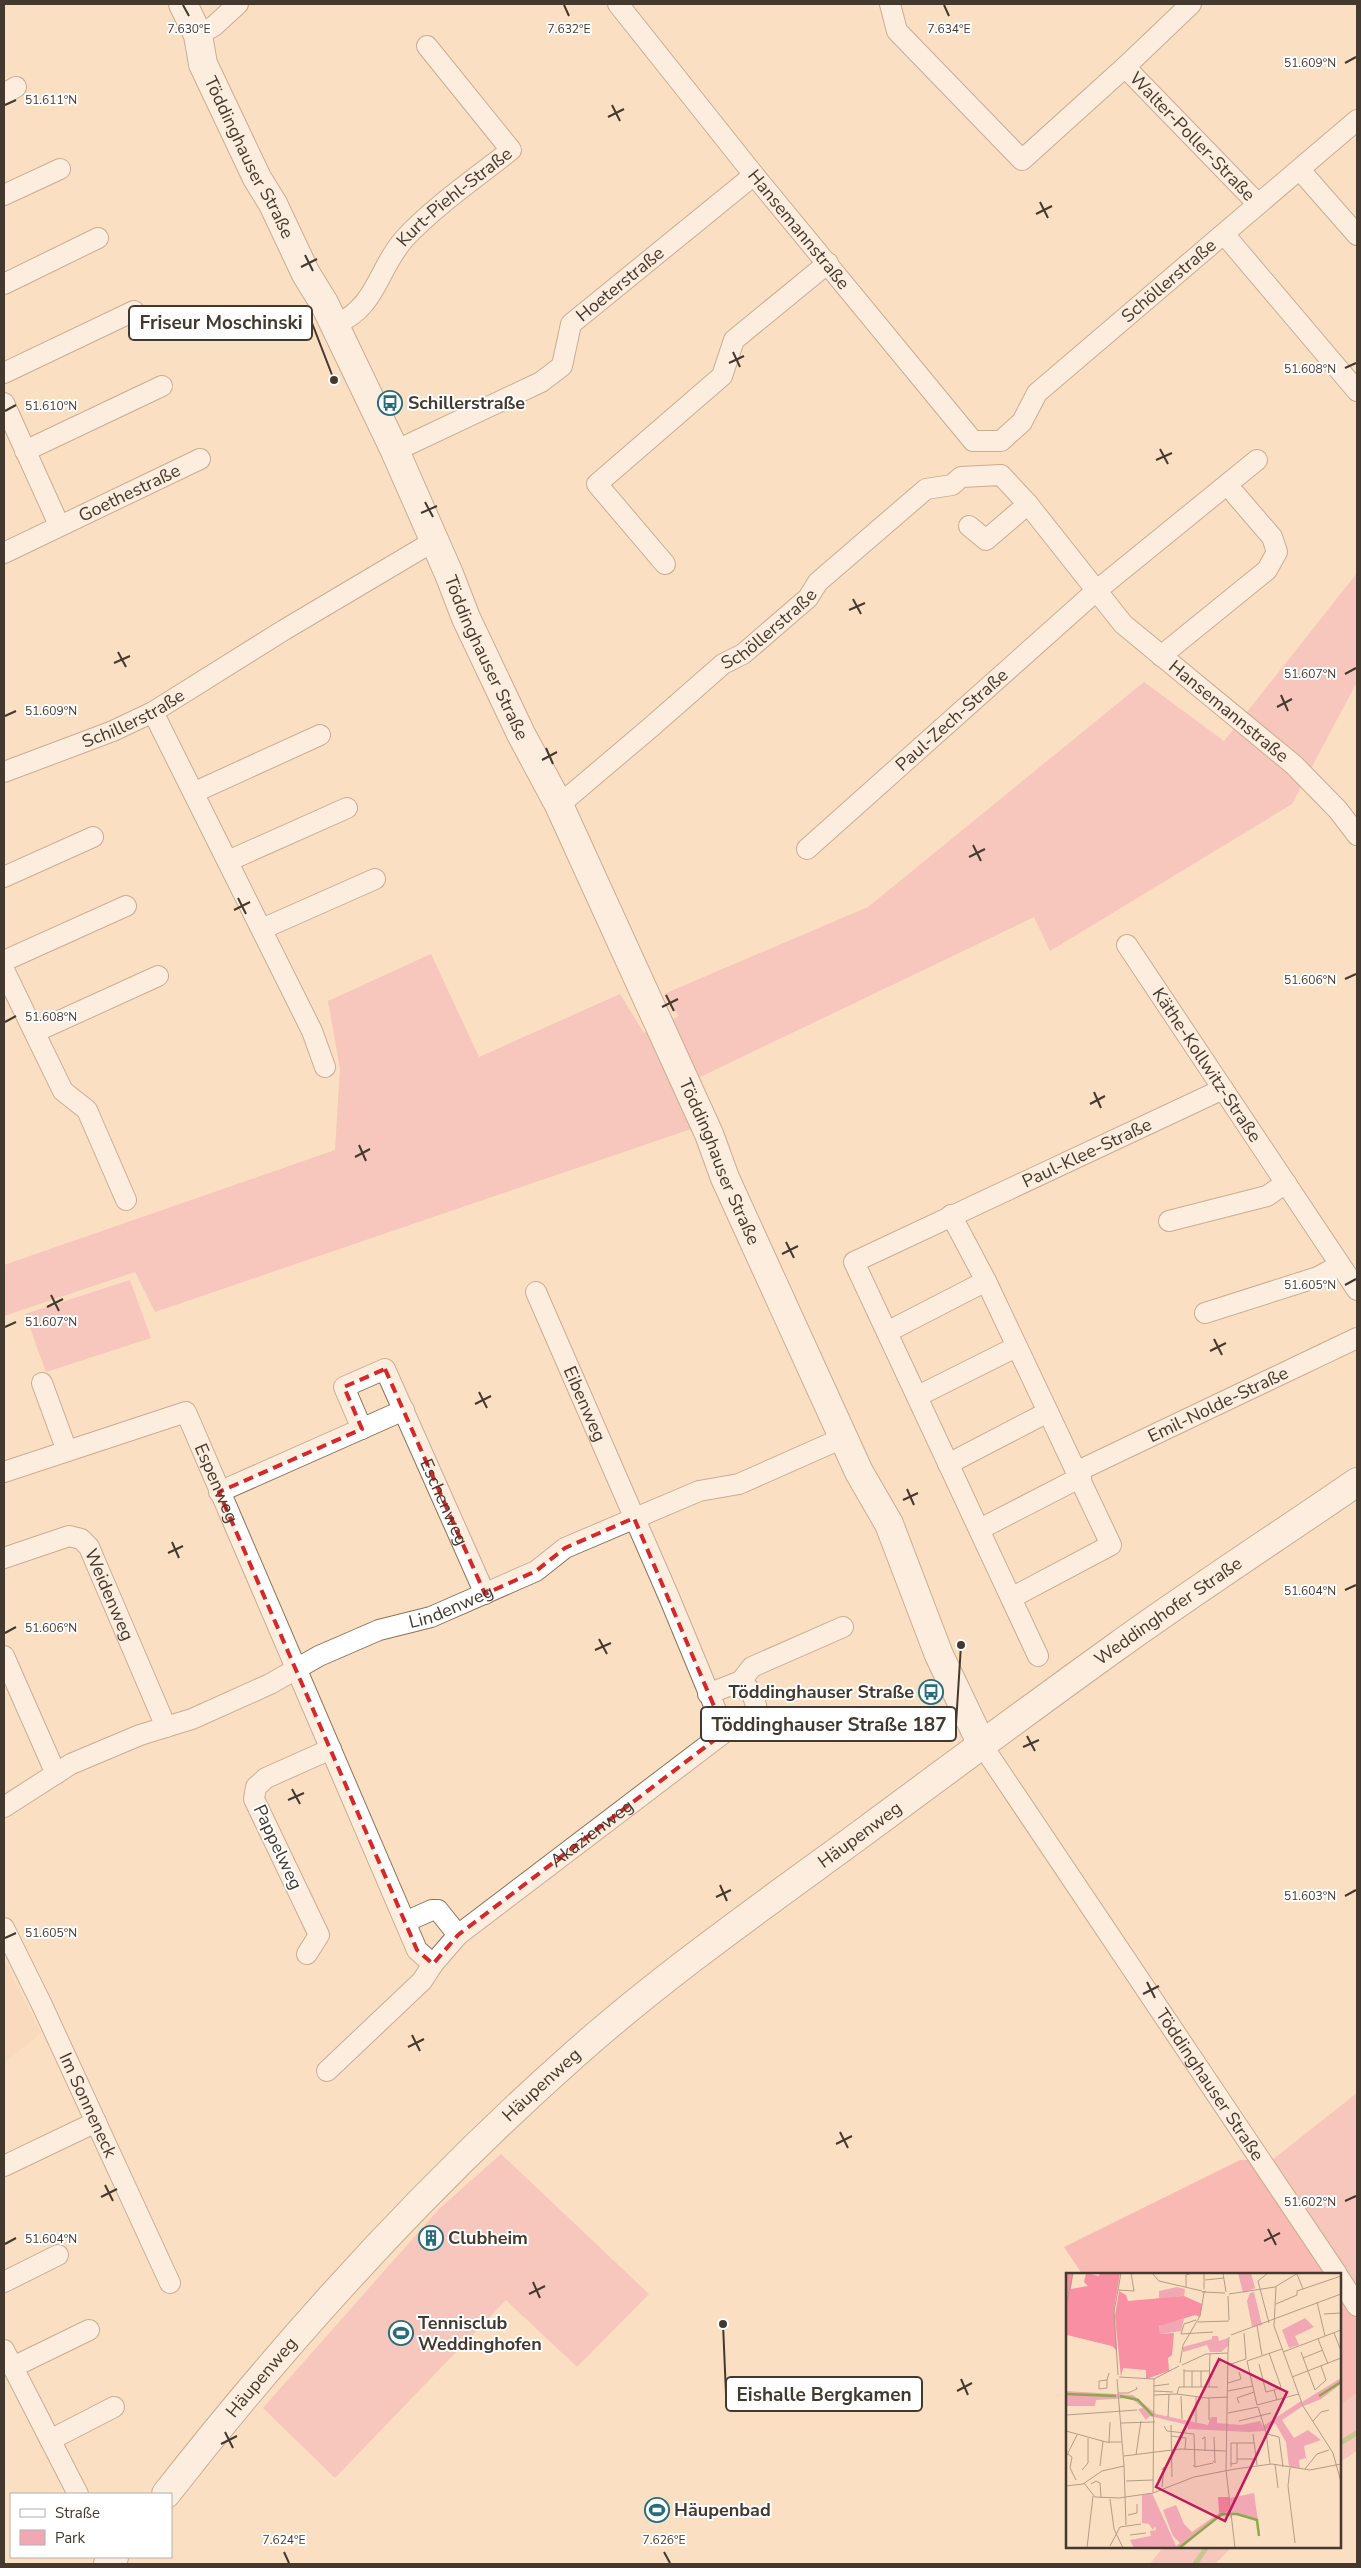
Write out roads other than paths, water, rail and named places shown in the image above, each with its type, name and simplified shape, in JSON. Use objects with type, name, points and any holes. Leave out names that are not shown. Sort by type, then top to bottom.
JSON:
[{"type":"street","name":"Töddinghauser Straße","points":[[183,4],[198,34],[199,52],[211,82],[257,178],[335,326],[395,451],[469,626],[521,734],[559,805],[709,1134],[725,1178],[845,1437],[859,1472],[889,1524],[939,1655],[982,1745],[1335,2273]]},
{"type":"street","points":[[198,34],[214,26],[238,4]]},
{"type":"street","name":"Hansemannstraße","points":[[618,4],[754,175],[973,441],[987,441]]},
{"type":"street","name":"Walter-Poller-Straße","points":[[890,4],[897,31],[1022,160],[1125,67],[1191,4]]},
{"type":"street","name":"Kurt-Piehl-Straße","points":[[335,326],[349,319],[362,308],[404,240],[423,221],[511,150],[426,46]]},
{"type":"street","name":"Walter-Poller-Straße","points":[[1125,67],[1258,204]]},
{"type":"street","name":"Schöllerstraße","points":[[987,441],[1001,441],[1022,422],[1037,393],[1357,120]]},
{"type":"street","points":[[4,195],[60,169]]},
{"type":"street","points":[[1300,170],[1357,235]]},
{"type":"street","name":"Hoeterstraße","points":[[395,451],[548,376],[562,366],[571,324],[754,175]]},
{"type":"street","points":[[1224,234],[1357,391]]},
{"type":"street","points":[[4,284],[98,238]]},
{"type":"street","points":[[665,564],[597,484],[722,376],[734,340],[828,263]]},
{"type":"street","points":[[4,373],[134,311]]},
{"type":"street","points":[[25,451],[162,386]]},
{"type":"street","name":"Goethestraße","points":[[4,403],[59,526]]},
{"type":"street","name":"Goethestraße","points":[[4,553],[200,459]]},
{"type":"street","points":[[1096,591],[1257,460]]},
{"type":"street","name":"Hansemannstraße","points":[[985,475],[1001,476],[1028,504],[1123,624],[1294,765],[1338,810],[1357,835]]},
{"type":"street","name":"Schöllerstraße","points":[[559,805],[723,664],[743,654],[808,598],[818,582],[926,489],[952,484],[961,477],[985,475]]},
{"type":"street","points":[[1161,656],[1267,570],[1277,552],[1272,537],[1235,494]]},
{"type":"street","points":[[969,526],[986,540],[1028,504]]},
{"type":"street","name":"Schillerstraße","points":[[4,772],[112,731],[154,712],[434,540]]},
{"type":"street","name":"Paul-Zech-Straße","points":[[808,849],[1096,591]]},
{"type":"street","points":[[154,712],[312,1031],[326,1067]]},
{"type":"street","points":[[195,792],[320,735]]},
{"type":"street","points":[[228,861],[347,808]]},
{"type":"street","points":[[4,877],[93,837]]},
{"type":"street","points":[[262,929],[375,879]]},
{"type":"street","points":[[4,961],[126,906]]},
{"type":"street","name":"Käthe-Kollwitz-Straße","points":[[1127,946],[1357,1290]]},
{"type":"street","points":[[4,970],[63,1091],[87,1110],[126,1200]]},
{"type":"street","points":[[35,1032],[158,976]]},
{"type":"street","name":"Paul-Klee-Straße","points":[[887,1332],[854,1262],[1223,1089]]},
{"type":"street","points":[[1170,1221],[1267,1196],[1286,1183]]},
{"type":"street","points":[[951,1215],[986,1281],[1112,1545],[1010,1598]]},
{"type":"street","points":[[1204,1313],[1318,1277],[1340,1265]]},
{"type":"street","points":[[986,1281],[887,1332],[1038,1656]]},
{"type":"street","name":"Eibenweg","points":[[536,1292],[634,1518]]},
{"type":"street","name":"Emil-Nolde-Straße","points":[[980,1529],[1079,1474],[1357,1338]]},
{"type":"street","points":[[918,1396],[1016,1347]]},
{"type":"street","name":"Eschenweg","points":[[362,1429],[344,1388],[385,1369],[485,1594]]},
{"type":"street","points":[[42,1383],[67,1451]]},
{"type":"street","points":[[219,1492],[404,1410]]},
{"type":"street","name":"Espenweg","points":[[4,1472],[186,1412],[219,1492],[297,1668]]},
{"type":"street","points":[[948,1464],[1048,1412]]},
{"type":"street","name":"Lindenweg","points":[[4,1807],[72,1764],[122,1742],[192,1719],[252,1692],[319,1656],[379,1630],[431,1617],[485,1594],[536,1571],[565,1548],[634,1518],[699,1491],[740,1484],[845,1437]]},
{"type":"street","name":"Weddinghofer Straße","points":[[982,1745],[1118,1646],[1357,1482]]},
{"type":"street","points":[[634,1518],[725,1732]]},
{"type":"street","name":"Weidenweg","points":[[4,1558],[69,1536],[80,1539],[89,1547],[166,1727]]},
{"type":"street","points":[[708,1694],[741,1681],[752,1667],[843,1627]]},
{"type":"street","points":[[4,1656],[56,1774]]},
{"type":"street","points":[[297,1668],[417,1950],[433,1964]]},
{"type":"street","name":"Akazienweg","points":[[327,2071],[422,1981],[433,1964],[458,1936],[725,1732],[757,1714],[757,1706],[748,1686],[741,1681]]},
{"type":"street","name":"Häupenweg","points":[[167,2493],[234,2408],[347,2280],[426,2195],[516,2107],[639,2000],[982,1745]]},
{"type":"street","name":"Pappelweg","points":[[307,1954],[320,1935],[254,1799],[256,1787],[266,1778],[332,1749]]},
{"type":"street","points":[[405,1922],[432,1910],[438,1910],[458,1936]]},
{"type":"street","name":"Im Sonneneck","points":[[4,1928],[170,2283]]},
{"type":"street","points":[[4,2166],[96,2122]]},
{"type":"street","points":[[4,2282],[58,2255]]},
{"type":"street","points":[[1341,2281],[1357,2306]]},
{"type":"street","points":[[77,2493],[9,2359],[89,2330]]},
{"type":"street","points":[[50,2440],[114,2407]]},
{"type":"waterway","points":[[1341,2442],[1357,2433]]},
{"type":"waterway","points":[[1195,2564],[1206,2548]]},
{"type":"place","name":"Friseur Moschinski","points":[[334,380]]},
{"type":"place","name":"Schillerstraße","points":[[390,403]]},
{"type":"place","name":"Töddinghauser Straße 187","points":[[961,1645]]},
{"type":"place","name":"Töddinghauser Straße","points":[[931,1692]]},
{"type":"place","name":"Clubheim","points":[[431,2238]]},
{"type":"place","name":"Eishalle Bergkamen","points":[[723,2324]]},
{"type":"place","name":"Tennisclub Weddinghofen","points":[[401,2333]]},
{"type":"place","name":"Häupenbad","points":[[657,2510]]}]
